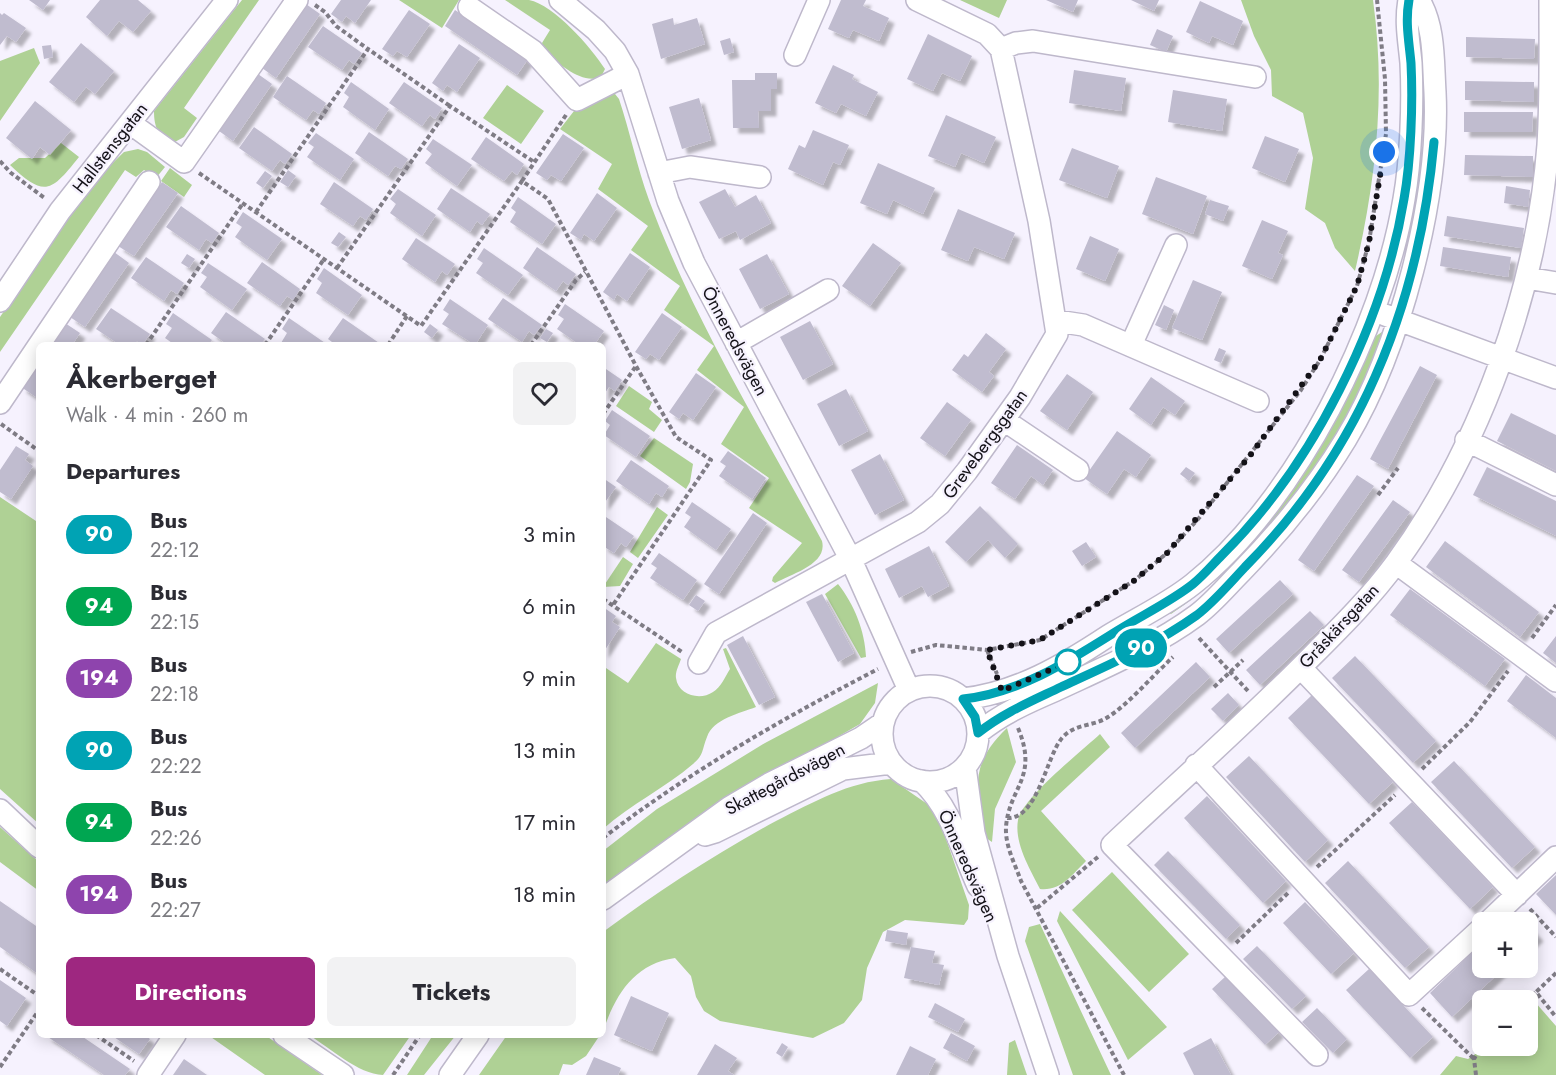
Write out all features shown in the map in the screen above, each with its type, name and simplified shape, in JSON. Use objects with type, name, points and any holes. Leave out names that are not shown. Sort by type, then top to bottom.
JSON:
[{"type":"street","name":"Hallstensgatan","points":[[0,301],[60,211],[227,0]]},
{"type":"street","points":[[130,123],[184,162],[297,0]]},
{"type":"street","name":"Önneredsvägen","points":[[561,0],[596,30],[615,51],[628,74],[659,172],[694,264],[851,560],[909,690]]},
{"type":"street","points":[[795,55],[819,0]]},
{"type":"street","points":[[920,0],[987,34],[1001,49],[1016,43],[1033,41],[1255,77]]},
{"type":"street","points":[[963,699],[1002,691],[1068,662],[1193,584],[1248,529],[1308,447],[1349,370],[1373,311],[1391,256],[1405,199],[1411,112],[1411,64],[1406,18],[1409,0]]},
{"type":"street","points":[[978,733],[1011,711],[1124,658],[1198,614],[1257,556],[1297,509],[1346,439],[1370,391],[1398,320],[1424,218],[1436,119],[1432,47],[1427,13],[1419,0]]},
{"type":"street","name":"Gråskärsgatan","points":[[1112,845],[1262,706],[1353,615],[1396,563],[1435,501],[1466,440],[1501,360],[1527,278],[1552,140],[1550,0]]},
{"type":"street","points":[[469,7],[533,51],[577,100],[628,74]]},
{"type":"street","name":"Grevebergsgatan","points":[[699,663],[716,633],[918,522],[940,504],[1004,420],[1057,334],[1057,321],[1039,221],[1001,49]]},
{"type":"street","points":[[659,172],[690,167],[760,177]]},
{"type":"street","points":[[41,342],[149,182]]},
{"type":"street","points":[[1131,345],[1176,245]]},
{"type":"street","points":[[1527,278],[1556,283]]},
{"type":"street","points":[[736,343],[828,290]]},
{"type":"street","points":[[1373,311],[1501,360],[1556,378]]},
{"type":"street","points":[[1057,321],[1083,325],[1258,401]]},
{"type":"street","points":[[0,403],[36,349]]},
{"type":"street","points":[[1004,420],[1078,470]]},
{"type":"street","points":[[1466,440],[1556,485]]},
{"type":"street","points":[[1396,563],[1556,681]]},
{"type":"street","points":[[1301,668],[1517,895]]},
{"type":"street","points":[[883,723],[883,745],[891,763],[902,773],[922,782],[944,780],[965,767],[976,750],[978,733],[975,717],[963,699],[954,691],[932,685],[909,690]]},
{"type":"street","name":"Skattegårdsvägen","points":[[606,897],[730,807],[769,784],[861,738],[883,723],[892,703],[909,690]]},
{"type":"street","name":"Skattegårdsvägen","points":[[690,838],[715,832],[843,769],[891,763]]},
{"type":"street","points":[[1196,765],[1409,995],[1472,937]]},
{"type":"street","name":"Önneredsvägen","points":[[965,767],[974,833],[1008,956],[1048,1075]]},
{"type":"street","name":"Önneredsvägen","points":[[922,782],[933,791],[947,814],[1008,956]]},
{"type":"street","points":[[0,810],[36,844]]},
{"type":"street","points":[[1112,845],[1317,1055]]},
{"type":"street","points":[[1499,912],[1556,857]]},
{"type":"street","points":[[149,1074],[173,1038]]},
{"type":"street","points":[[288,1038],[343,1075]]},
{"type":"street","points":[[450,1075],[476,1038]]},
{"type":"path","points":[[307,0],[325,12],[336,26],[368,49],[534,162]]},
{"type":"path","points":[[606,836],[652,800],[721,756],[896,659],[936,645],[987,650],[1040,640],[1135,580],[1167,553],[1249,457],[1320,360],[1357,286],[1369,242],[1386,134],[1385,79],[1377,0]]},
{"type":"path","points":[[256,212],[368,49]]},
{"type":"path","points":[[184,162],[421,326],[577,100]]},
{"type":"path","points":[[337,268],[450,106]]},
{"type":"path","points":[[0,161],[18,179],[60,211]]},
{"type":"path","points":[[522,181],[548,199],[585,272],[676,437],[711,460],[613,605]]},
{"type":"path","points":[[148,342],[243,203]]},
{"type":"path","points":[[267,342],[324,259]]},
{"type":"path","points":[[533,342],[576,280],[585,272]]},
{"type":"path","points":[[390,342],[407,316]]},
{"type":"path","points":[[606,410],[636,366]]},
{"type":"path","points":[[0,423],[36,449]]},
{"type":"path","points":[[1378,495],[1398,468]]},
{"type":"path","points":[[606,601],[699,663]]},
{"type":"path","points":[[1193,631],[1262,706]]},
{"type":"path","points":[[1007,818],[1014,818],[1027,809],[1041,784],[1055,747],[1064,735],[1081,725],[1107,718],[1182,649]]},
{"type":"path","points":[[987,650],[1002,691]]},
{"type":"path","points":[[1214,687],[1243,660]]},
{"type":"path","points":[[1011,711],[1025,752],[1025,775],[1007,818],[1006,832],[1010,850],[1021,881],[1124,1075]]},
{"type":"path","points":[[1037,908],[1112,845]]},
{"type":"path","points":[[1517,895],[1556,937]]},
{"type":"path","points":[[0,969],[36,994]]},
{"type":"path","points":[[1538,990],[1556,973]]},
{"type":"path","points":[[1538,994],[1556,1017]]},
{"type":"path","points":[[1409,995],[1474,1059]]},
{"type":"path","points":[[0,1067],[36,1014]]},
{"type":"path","points":[[100,1038],[149,1074]]},
{"type":"path","points":[[393,1075],[418,1038]]},
{"type":"path","points":[[1476,1056],[1476,1075]]},
{"type":"green space","points":[[242,0],[259,0],[184,108],[197,118],[184,137],[173,143],[158,130],[154,111]]},
{"type":"green space","points":[[399,0],[459,0],[442,28]]},
{"type":"green space","points":[[505,0],[529,0],[539,3],[560,18],[599,60],[605,69],[601,77],[594,79],[579,76],[545,54],[542,43],[550,30]]},
{"type":"green space","points":[[960,0],[1007,0],[999,18]]},
{"type":"green space","points":[[1241,0],[1373,0],[1379,68],[1377,136],[1368,204],[1355,271],[1335,248],[1325,223],[1305,209],[1313,158],[1303,113],[1272,96],[1271,70],[1254,36]]},
{"type":"green space","points":[[34,48],[40,63],[0,121],[0,61]]},
{"type":"green space","points":[[507,85],[544,111],[521,144],[483,118]]},
{"type":"green space","points":[[610,93],[615,94],[619,99],[649,200],[686,288],[730,374],[822,541],[822,549],[814,562],[775,583],[772,581],[773,577],[802,543],[749,508],[769,478],[721,444],[744,407],[697,370],[714,346],[664,310],[680,286],[631,250],[648,226],[598,189],[612,164],[560,129],[574,111]]},
{"type":"green space","points":[[61,143],[79,157],[54,184],[40,186],[32,183],[10,165],[19,158],[45,158]]},
{"type":"green space","points":[[138,149],[147,152],[165,167],[156,178],[144,170],[136,177],[125,170],[0,352],[0,317],[93,182],[124,152]]},
{"type":"green space","points":[[170,168],[192,185],[184,197],[161,181]]},
{"type":"green space","points":[[1385,330],[1358,398],[1341,430],[1300,490],[1278,518],[1227,570],[1171,614],[1167,612],[1233,553],[1373,338]]},
{"type":"green space","points":[[629,386],[652,402],[649,409],[662,420],[654,432],[616,406]]},
{"type":"green space","points":[[654,438],[693,464],[690,482],[686,489],[640,456]]},
{"type":"green space","points":[[0,497],[36,521],[36,821],[0,789]]},
{"type":"green space","points":[[657,507],[668,515],[638,558],[630,552]]},
{"type":"green space","points":[[623,557],[633,564],[620,586],[606,587],[606,582]]},
{"type":"green space","points":[[838,584],[858,618],[866,657],[861,658],[825,594]]},
{"type":"green space","points":[[656,643],[681,659],[676,678],[681,689],[690,695],[708,695],[723,682],[730,669],[723,649],[726,648],[756,707],[721,721],[710,731],[697,761],[606,827],[606,668],[628,683]]},
{"type":"green space","points":[[878,683],[875,703],[860,724],[697,818],[606,884],[606,849],[657,809],[765,743]]},
{"type":"green space","points":[[1007,728],[1016,762],[995,809],[992,842],[986,838],[978,779],[986,754],[994,741]]},
{"type":"green space","points":[[1100,734],[1110,747],[1041,811],[1086,861],[1060,885],[1040,889],[1018,838],[1018,820],[1022,811],[1041,788]]},
{"type":"green space","points":[[891,779],[936,810],[969,905],[968,919],[964,925],[905,920],[883,932],[867,968],[862,1000],[844,1023],[813,1038],[720,1021],[704,1011],[696,997],[691,976],[675,958],[648,967],[628,983],[606,1023],[606,930],[731,846],[776,821],[818,800],[860,784]]},
{"type":"green space","points":[[0,827],[36,859],[36,889],[0,862]]},
{"type":"green space","points":[[1112,872],[1189,954],[1149,992],[1072,910]]},
{"type":"green space","points":[[1060,911],[1167,1027],[1128,1060],[1057,921]]},
{"type":"green space","points":[[1040,924],[1111,1075],[1073,1075],[1025,941],[1029,927]]},
{"type":"green space","points":[[1538,1005],[1556,1026],[1556,1075],[1440,1075],[1456,1056],[1468,1059],[1472,1056],[1538,1056]]},
{"type":"green space","points":[[212,1038],[269,1038],[322,1075],[265,1075]]},
{"type":"green space","points":[[313,1038],[409,1038],[383,1075],[374,1074],[344,1060]]},
{"type":"green space","points":[[431,1038],[454,1038],[424,1075],[407,1075]]},
{"type":"green space","points":[[505,1038],[598,1038],[586,1056],[572,1065],[563,1064],[559,1075],[479,1075]]},
{"type":"green space","points":[[1015,1040],[1027,1075],[1007,1075],[1009,1043]]},
{"type":"building","points":[[29,0],[50,0],[43,10]]},
{"type":"building","points":[[100,0],[138,0],[151,11],[133,32],[119,21],[107,36],[86,17]]},
{"type":"building","points":[[341,0],[371,0],[355,23],[346,16],[342,22],[331,14]]},
{"type":"building","points":[[841,0],[866,0],[863,6],[889,18],[879,41],[853,30],[849,38],[828,29]]},
{"type":"building","points":[[1046,0],[1078,0],[1073,12]]},
{"type":"building","points":[[1131,0],[1159,0],[1154,11]]},
{"type":"building","points":[[1200,1],[1243,21],[1233,45],[1212,36],[1209,43],[1186,32]]},
{"type":"building","points":[[306,4],[320,14],[276,78],[262,68]]},
{"type":"building","points":[[409,10],[430,24],[407,57],[397,51],[393,56],[382,49]]},
{"type":"building","points":[[455,10],[528,59],[517,75],[445,26]]},
{"type":"building","points":[[0,13],[2,15],[4,13],[26,28],[16,42],[7,36],[0,45]]},
{"type":"building","points":[[673,18],[674,25],[697,18],[705,44],[661,59],[652,24]]},
{"type":"building","points":[[323,26],[362,53],[354,64],[349,60],[342,70],[308,47]]},
{"type":"building","points":[[1157,29],[1173,36],[1166,52],[1150,45]]},
{"type":"building","points":[[928,34],[972,56],[960,81],[942,73],[933,91],[907,79]]},
{"type":"building","points":[[1466,37],[1535,39],[1534,59],[1466,57]]},
{"type":"building","points":[[730,38],[734,52],[724,55],[720,41]]},
{"type":"building","points":[[81,43],[114,71],[95,94],[86,87],[74,102],[49,82]]},
{"type":"building","points":[[459,44],[480,58],[457,92],[447,85],[443,91],[432,83]]},
{"type":"building","points":[[51,45],[53,57],[44,59],[42,46]]},
{"type":"building","points":[[833,65],[854,75],[852,79],[878,92],[866,116],[841,104],[836,113],[815,103]]},
{"type":"building","points":[[1074,70],[1126,78],[1121,111],[1069,103]]},
{"type":"building","points":[[755,73],[777,73],[777,89],[771,89],[771,111],[758,111],[759,128],[733,128],[732,80],[755,80]]},
{"type":"building","points":[[258,74],[272,84],[233,141],[219,131]]},
{"type":"building","points":[[287,76],[326,103],[319,114],[313,110],[306,120],[273,97]]},
{"type":"building","points":[[1465,81],[1534,82],[1534,102],[1465,100]]},
{"type":"building","points":[[351,82],[389,109],[375,130],[343,107],[349,97],[344,93]]},
{"type":"building","points":[[404,82],[442,108],[435,119],[430,115],[422,126],[389,103]]},
{"type":"building","points":[[1173,90],[1227,99],[1222,131],[1168,122]]},
{"type":"building","points":[[699,98],[711,140],[682,149],[669,107]]},
{"type":"building","points":[[35,101],[71,130],[50,155],[40,147],[32,159],[6,138]]},
{"type":"building","points":[[1464,112],[1533,112],[1532,132],[1464,132]]},
{"type":"building","points":[[946,115],[996,137],[984,163],[961,153],[955,167],[928,156]]},
{"type":"building","points":[[254,127],[292,154],[285,164],[280,160],[272,171],[239,148]]},
{"type":"building","points":[[813,130],[849,145],[840,165],[833,162],[823,185],[788,169],[799,145],[805,148]]},
{"type":"building","points":[[369,132],[408,159],[401,169],[395,166],[388,176],[355,153]]},
{"type":"building","points":[[316,133],[354,159],[340,180],[307,157],[314,147],[308,143]]},
{"type":"building","points":[[563,134],[584,148],[561,181],[551,175],[547,180],[536,173]]},
{"type":"building","points":[[1265,136],[1299,149],[1285,182],[1252,168]]},
{"type":"building","points":[[486,137],[524,164],[517,175],[512,171],[504,181],[471,159]]},
{"type":"building","points":[[433,139],[472,165],[457,186],[425,163],[432,154],[426,149]]},
{"type":"building","points":[[1072,148],[1119,166],[1107,198],[1059,180]]},
{"type":"building","points":[[1465,155],[1533,156],[1533,177],[1464,175]]},
{"type":"building","points":[[878,163],[935,188],[923,214],[893,200],[887,214],[860,203]]},
{"type":"building","points":[[288,170],[296,176],[288,187],[280,182]]},
{"type":"building","points":[[265,171],[272,176],[263,188],[256,183]]},
{"type":"building","points":[[1156,177],[1207,196],[1193,234],[1142,214]]},
{"type":"building","points":[[162,182],[178,193],[134,256],[118,246]]},
{"type":"building","points":[[334,182],[373,209],[366,220],[360,216],[353,226],[320,204]]},
{"type":"building","points":[[1506,186],[1530,190],[1528,207],[1504,203]]},
{"type":"building","points":[[451,188],[490,214],[482,225],[477,221],[470,232],[437,209]]},
{"type":"building","points":[[398,189],[436,215],[422,236],[390,213],[396,204],[390,199]]},
{"type":"building","points":[[725,189],[735,207],[756,195],[771,223],[740,240],[736,231],[719,239],[699,202]]},
{"type":"building","points":[[597,193],[617,208],[594,241],[584,234],[581,240],[570,233]]},
{"type":"building","points":[[518,197],[556,224],[542,244],[510,222],[516,212],[511,208]]},
{"type":"building","points":[[1210,200],[1229,206],[1223,221],[1205,214]]},
{"type":"building","points":[[181,206],[219,233],[212,243],[206,239],[199,250],[166,227]]},
{"type":"building","points":[[958,209],[1015,233],[1004,259],[974,247],[968,261],[941,250]]},
{"type":"building","points":[[243,212],[282,239],[267,260],[235,237],[242,227],[236,223]]},
{"type":"building","points":[[1447,216],[1524,228],[1521,248],[1444,236]]},
{"type":"building","points":[[1262,220],[1288,231],[1278,253],[1283,255],[1272,279],[1242,266]]},
{"type":"building","points":[[339,232],[346,237],[338,247],[331,243]]},
{"type":"building","points":[[1090,236],[1119,249],[1105,281],[1076,269]]},
{"type":"building","points":[[416,238],[455,264],[447,275],[442,271],[435,282],[402,259]]},
{"type":"building","points":[[873,243],[901,263],[870,306],[842,286]]},
{"type":"building","points":[[537,247],[576,274],[568,285],[563,281],[556,291],[523,268]]},
{"type":"building","points":[[1443,247],[1511,257],[1508,277],[1440,266]]},
{"type":"building","points":[[484,248],[523,275],[508,295],[476,273],[483,263],[477,259]]},
{"type":"building","points":[[114,252],[129,263],[85,327],[70,317]]},
{"type":"building","points":[[630,253],[650,267],[627,301],[617,294],[614,300],[603,292]]},
{"type":"building","points":[[187,254],[195,259],[189,268],[181,263]]},
{"type":"building","points":[[767,254],[789,294],[760,309],[739,269]]},
{"type":"building","points":[[146,257],[184,283],[177,294],[171,290],[164,301],[131,278]]},
{"type":"building","points":[[262,262],[300,289],[293,300],[287,296],[280,306],[247,283]]},
{"type":"building","points":[[208,263],[247,289],[232,310],[200,287],[207,277],[201,273]]},
{"type":"building","points":[[324,268],[362,295],[348,315],[316,293],[322,283],[317,279]]},
{"type":"building","points":[[1193,280],[1222,292],[1202,340],[1172,328]]},
{"type":"building","points":[[503,298],[542,325],[534,335],[529,331],[522,342],[488,319]]},
{"type":"building","points":[[450,299],[488,325],[477,342],[470,342],[442,324],[449,314],[443,310]]},
{"type":"building","points":[[565,304],[604,331],[596,342],[576,342],[557,329],[564,319],[558,315]]},
{"type":"building","points":[[1164,305],[1174,310],[1166,330],[1155,325]]},
{"type":"building","points":[[111,308],[150,334],[144,342],[116,342],[96,329]]},
{"type":"building","points":[[226,312],[265,339],[262,342],[224,342],[211,333]]},
{"type":"building","points":[[173,313],[212,340],[210,342],[171,342],[165,338],[172,328],[166,324]]},
{"type":"building","points":[[662,313],[682,327],[659,360],[650,354],[646,359],[635,352]]},
{"type":"building","points":[[289,318],[324,342],[282,342],[287,333],[282,329]]},
{"type":"building","points":[[343,318],[378,342],[332,342],[328,339]]},
{"type":"building","points":[[810,321],[833,364],[803,380],[780,337]]},
{"type":"building","points":[[65,323],[80,333],[74,342],[52,342]]},
{"type":"building","points":[[430,324],[438,330],[432,338],[424,332]]},
{"type":"building","points":[[546,329],[553,333],[547,342],[540,338]]},
{"type":"building","points":[[986,333],[1006,349],[989,372],[994,376],[982,392],[952,370],[964,354],[968,357]]},
{"type":"building","points":[[1219,348],[1226,351],[1221,363],[1214,360]]},
{"type":"building","points":[[36,365],[36,397],[21,387]]},
{"type":"building","points":[[1420,366],[1437,375],[1388,469],[1370,459]]},
{"type":"building","points":[[606,369],[622,380],[615,391],[609,387],[606,392]]},
{"type":"building","points":[[696,373],[716,387],[693,420],[683,413],[679,419],[669,412]]},
{"type":"building","points":[[1067,374],[1093,392],[1067,430],[1040,411]]},
{"type":"building","points":[[1151,377],[1185,401],[1175,415],[1163,407],[1151,425],[1129,409]]},
{"type":"building","points":[[846,389],[868,431],[839,446],[817,404]]},
{"type":"building","points":[[947,402],[971,420],[945,456],[920,438]]},
{"type":"building","points":[[612,410],[650,436],[636,457],[606,436],[610,425],[606,419]]},
{"type":"building","points":[[1511,413],[1556,435],[1556,471],[1497,441]]},
{"type":"building","points":[[1117,431],[1151,455],[1136,477],[1124,469],[1107,494],[1084,478]]},
{"type":"building","points":[[1017,445],[1053,470],[1043,485],[1031,476],[1015,499],[991,483]]},
{"type":"building","points":[[16,446],[29,454],[25,460],[33,466],[11,499],[0,492],[0,470]]},
{"type":"building","points":[[728,451],[766,478],[752,499],[719,476],[726,466],[720,462]]},
{"type":"building","points":[[880,454],[904,500],[875,515],[851,470]]},
{"type":"building","points":[[631,460],[669,486],[662,497],[656,493],[649,504],[616,481]]},
{"type":"building","points":[[1186,467],[1195,473],[1189,481],[1180,474]]},
{"type":"building","points":[[1487,467],[1556,501],[1556,536],[1473,495]]},
{"type":"building","points":[[1357,475],[1374,486],[1314,571],[1298,560]]},
{"type":"building","points":[[606,480],[616,487],[606,501]]},
{"type":"building","points":[[1393,500],[1410,512],[1359,582],[1342,570]]},
{"type":"building","points":[[692,502],[731,529],[716,550],[684,527],[691,517],[685,513]]},
{"type":"building","points":[[980,506],[1018,544],[1005,558],[988,540],[966,562],[945,542]]},
{"type":"building","points":[[753,513],[767,523],[719,594],[704,584]]},
{"type":"building","points":[[606,517],[634,536],[626,547],[621,543],[614,553],[606,548]]},
{"type":"building","points":[[1445,541],[1539,612],[1520,637],[1426,567]]},
{"type":"building","points":[[1086,542],[1096,557],[1082,566],[1072,551]]},
{"type":"building","points":[[929,546],[949,586],[928,597],[922,586],[899,598],[885,569]]},
{"type":"building","points":[[659,553],[697,580],[683,600],[650,578],[657,568],[651,564]]},
{"type":"building","points":[[1280,580],[1293,594],[1229,653],[1216,639]]},
{"type":"building","points":[[1410,589],[1505,659],[1485,686],[1390,615]]},
{"type":"building","points":[[822,594],[854,653],[838,662],[806,602]]},
{"type":"building","points":[[696,595],[705,601],[698,611],[689,605]]},
{"type":"building","points":[[606,609],[616,616],[612,622],[620,627],[606,648]]},
{"type":"building","points":[[1310,611],[1324,625],[1260,685],[1246,670]]},
{"type":"building","points":[[743,636],[775,697],[759,705],[727,645]]},
{"type":"building","points":[[1556,636],[1556,663],[1543,653]]},
{"type":"building","points":[[1355,656],[1436,741],[1413,763],[1332,678]]},
{"type":"building","points":[[1196,662],[1210,677],[1135,748],[1121,733]]},
{"type":"building","points":[[1526,675],[1556,698],[1556,738],[1507,701]]},
{"type":"building","points":[[1228,693],[1239,705],[1223,721],[1211,709]]},
{"type":"building","points":[[1312,695],[1393,782],[1369,804],[1288,718]]},
{"type":"building","points":[[1249,756],[1328,840],[1305,862],[1226,777]]},
{"type":"building","points":[[1454,761],[1535,847],[1512,868],[1431,782]]},
{"type":"building","points":[[1207,796],[1286,881],[1263,903],[1184,818]]},
{"type":"building","points":[[1412,802],[1493,887],[1470,909],[1389,823]]},
{"type":"building","points":[[1168,851],[1240,925],[1226,939],[1154,865]]},
{"type":"building","points":[[1348,861],[1429,947],[1405,968],[1325,883]]},
{"type":"building","points":[[1556,875],[1556,915],[1536,894]]},
{"type":"building","points":[[0,901],[36,926],[36,973],[0,947]]},
{"type":"building","points":[[1305,902],[1354,953],[1331,974],[1283,923]]},
{"type":"building","points":[[887,930],[908,933],[906,945],[885,941]]},
{"type":"building","points":[[1257,946],[1306,996],[1292,1009],[1243,959]]},
{"type":"building","points":[[911,947],[935,951],[932,963],[944,965],[939,985],[904,978]]},
{"type":"building","points":[[1472,953],[1472,978],[1493,978],[1481,990],[1472,990],[1472,998],[1452,1017],[1430,993]]},
{"type":"building","points":[[1369,969],[1433,1037],[1410,1058],[1346,990]]},
{"type":"building","points":[[1226,976],[1279,1032],[1265,1045],[1212,989]]},
{"type":"building","points":[[0,980],[26,998],[7,1026],[0,1021]]},
{"type":"building","points":[[631,996],[669,1013],[652,1051],[614,1035]]},
{"type":"building","points":[[935,1003],[965,1019],[958,1032],[928,1017]]},
{"type":"building","points":[[1317,1008],[1347,1039],[1333,1053],[1302,1022]]},
{"type":"building","points":[[951,1033],[975,1046],[967,1061],[943,1048]]},
{"type":"building","points":[[49,1038],[84,1038],[130,1069],[125,1075],[104,1075]]},
{"type":"building","points":[[115,1038],[149,1038],[139,1054]]},
{"type":"building","points":[[1211,1038],[1231,1075],[1194,1075],[1183,1053]]},
{"type":"building","points":[[782,1043],[788,1047],[782,1057],[776,1053]]},
{"type":"building","points":[[715,1044],[737,1058],[728,1071],[734,1075],[697,1075]]},
{"type":"building","points":[[910,1046],[936,1059],[928,1075],[896,1075]]},
{"type":"building","points":[[594,1057],[621,1068],[618,1075],[586,1075]]},
{"type":"building","points":[[184,1059],[207,1075],[173,1075]]},
{"type":"bus line","name":"90","points":[[1409,0],[1406,18],[1411,64],[1411,112],[1405,199],[1391,256],[1373,311],[1336,398],[1308,447],[1248,529],[1193,584],[1050,672],[1002,691],[963,699],[975,717],[978,733],[992,721],[1124,658],[1198,614],[1265,547],[1297,509],[1346,439],[1370,391],[1398,320],[1420,239],[1430,188],[1434,142]]},
{"type":"route","points":[[1068,662],[1050,672],[1002,691],[987,650],[1040,640],[1135,580],[1167,553],[1249,457],[1320,360],[1357,286],[1369,242],[1384,152]]}]
